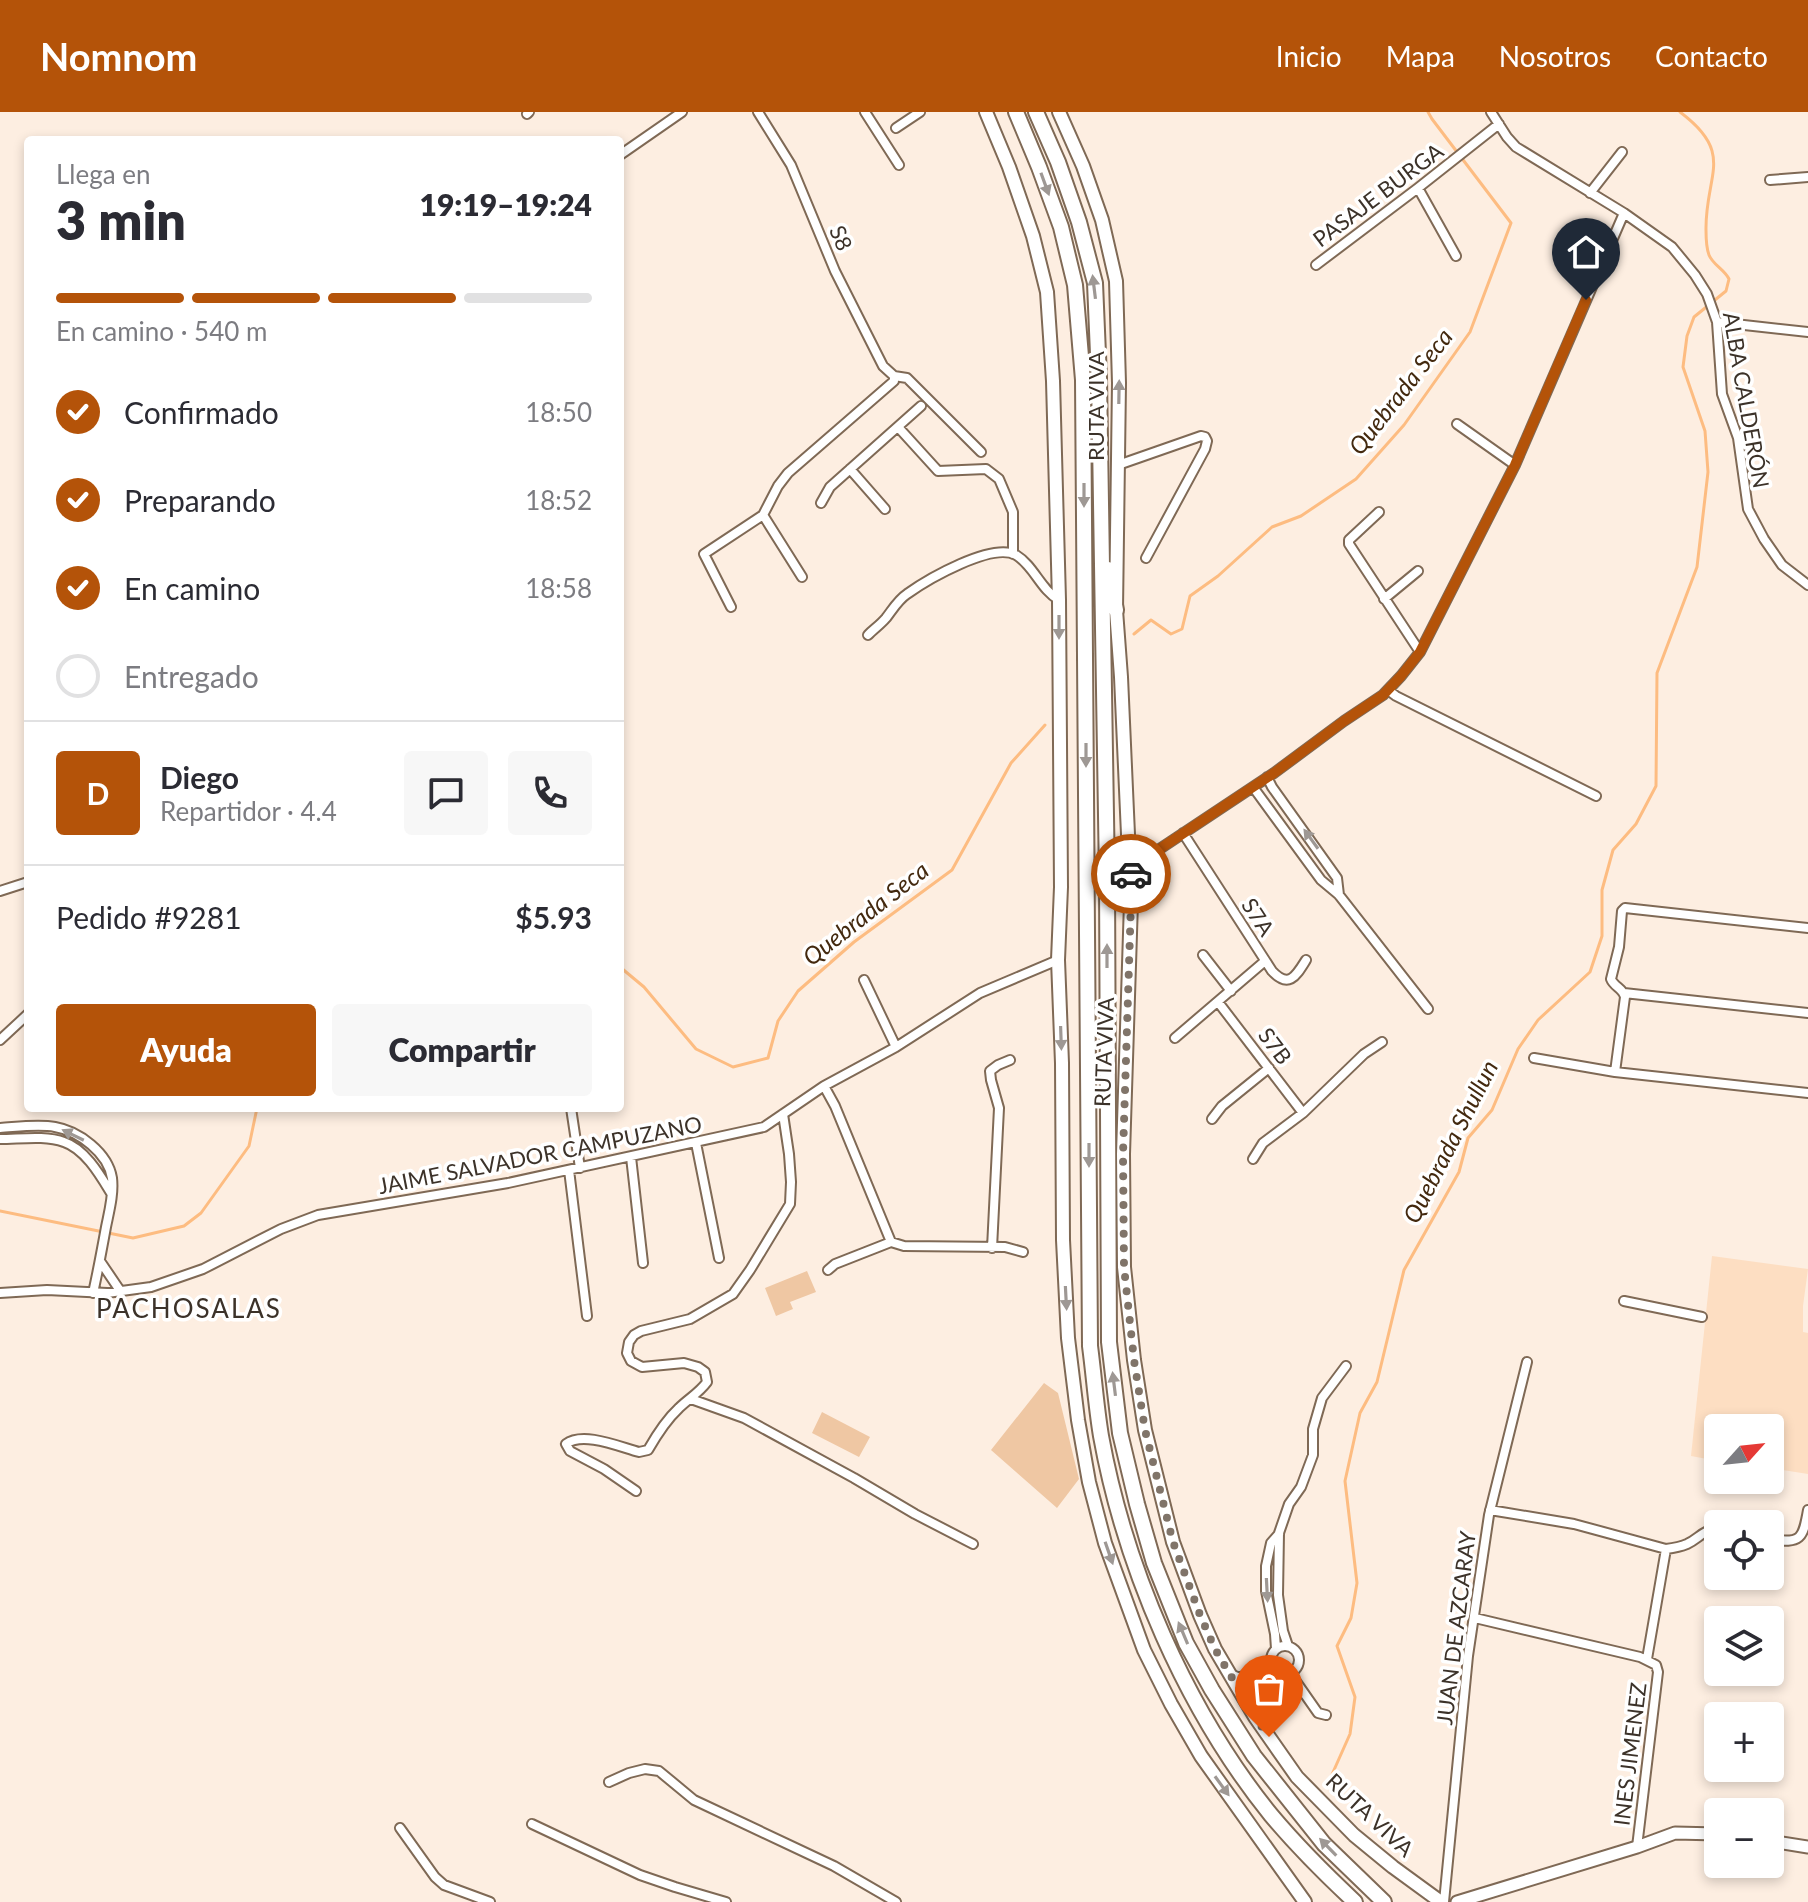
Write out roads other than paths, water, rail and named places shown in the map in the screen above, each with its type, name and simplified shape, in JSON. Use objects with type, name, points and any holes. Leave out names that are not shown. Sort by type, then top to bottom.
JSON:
[{"type":"highway","name":"RUTA VIVA","points":[[1016,112],[1061,227],[1075,285],[1083,380],[1090,1346],[1101,1436],[1118,1510],[1137,1569],[1170,1651],[1195,1698],[1237,1769],[1271,1814],[1313,1863],[1355,1902]]},
{"type":"highway","name":"RUTA VIVA","points":[[1036,112],[1079,222],[1095,283],[1107,878],[1109,1342],[1120,1433],[1154,1563],[1186,1643],[1212,1690],[1254,1756],[1324,1844],[1384,1902]]},
{"type":"highway","points":[[1101,533],[1116,610]]},
{"type":"main road","name":"RUTA VIVA","points":[[986,112],[1033,236],[1047,292],[1053,381],[1059,600],[1061,887],[1058,960],[1063,1240],[1068,1338],[1089,1482],[1105,1543],[1144,1650],[1171,1704],[1201,1756],[1305,1902]]},
{"type":"main road","name":"RUTA VIVA","points":[[1059,112],[1102,220],[1116,281],[1119,383],[1116,610],[1131,866],[1123,1165],[1124,1267],[1145,1430],[1173,1542],[1200,1615],[1215,1649],[1248,1704],[1297,1777],[1354,1835],[1442,1902]]},
{"type":"street","points":[[624,152],[682,112]]},
{"type":"street","name":"S8","points":[[758,112],[791,165],[835,271],[883,366],[894,376],[907,378],[981,452]]},
{"type":"street","points":[[865,112],[899,165]]},
{"type":"street","points":[[896,128],[920,112]]},
{"type":"street","name":"ALBA CALDERÓN","points":[[1491,112],[1516,147],[1624,213],[1672,247],[1695,275],[1707,294],[1717,322],[1722,394],[1738,438],[1748,509],[1782,565],[1808,585]]},
{"type":"street","name":"PASAJE BURGA","points":[[1316,265],[1499,124]]},
{"type":"street","points":[[1590,193],[1622,152]]},
{"type":"street","points":[[1770,180],[1808,177]]},
{"type":"street","points":[[1418,188],[1456,256]]},
{"type":"street","points":[[1131,866],[1253,787],[1388,690],[1420,652],[1515,465],[1624,213]]},
{"type":"street","points":[[1717,322],[1808,332]]},
{"type":"street","points":[[731,607],[704,554],[763,515],[788,473],[894,381],[894,376]]},
{"type":"street","points":[[821,503],[830,487],[921,406]]},
{"type":"street","points":[[1457,424],[1515,465]]},
{"type":"street","points":[[898,427],[938,471],[986,469],[999,479],[1013,512],[1013,554]]},
{"type":"street","points":[[1118,465],[1201,436],[1207,441],[1146,558]]},
{"type":"street","points":[[850,469],[885,509]]},
{"type":"street","points":[[1379,512],[1348,542],[1420,652]]},
{"type":"street","points":[[763,515],[802,577]]},
{"type":"street","points":[[868,635],[906,595],[950,569],[993,552],[1013,554],[1059,600]]},
{"type":"street","points":[[1384,599],[1418,571]]},
{"type":"street","points":[[1388,690],[1596,796]]},
{"type":"street","points":[[1267,777],[1337,878],[1339,895]]},
{"type":"street","points":[[1253,787],[1321,880],[1339,895],[1428,1009]]},
{"type":"street","name":"S7A","points":[[1175,1038],[1265,961],[1183,833]]},
{"type":"street","points":[[0,891],[24,883]]},
{"type":"street","points":[[1808,928],[1625,908],[1611,979],[1624,993],[1808,1013]]},
{"type":"street","points":[[1203,955],[1231,991]]},
{"type":"street","name":"JAIME SALVADOR CAMPUZANO","points":[[0,1293],[47,1290],[121,1292],[151,1287],[203,1269],[281,1229],[318,1215],[508,1183],[764,1127],[824,1086],[896,1047],[980,993],[1058,960]]},
{"type":"street","points":[[1265,961],[1284,981],[1292,979],[1306,960]]},
{"type":"street","points":[[864,980],[896,1047]]},
{"type":"street","points":[[1615,1072],[1624,993]]},
{"type":"street","name":"S7B","points":[[1218,1002],[1303,1113]]},
{"type":"street","points":[[0,1040],[24,1018]]},
{"type":"street","points":[[1253,1159],[1263,1143],[1303,1113],[1364,1054],[1382,1042]]},
{"type":"street","points":[[1534,1058],[1615,1072],[1808,1093]]},
{"type":"street","points":[[992,1248],[999,1108],[990,1071],[1010,1060]]},
{"type":"street","points":[[1212,1119],[1222,1106],[1269,1068]]},
{"type":"street","points":[[824,1086],[891,1242]]},
{"type":"street","points":[[572,1112],[580,1168]]},
{"type":"street","points":[[636,1491],[570,1451],[566,1444],[573,1439],[584,1438],[639,1452],[648,1450],[678,1409],[707,1382],[705,1372],[684,1363],[642,1367],[631,1361],[627,1353],[629,1342],[641,1331],[690,1319],[733,1294],[750,1270],[790,1204],[789,1154],[783,1114]]},
{"type":"street","points":[[0,1128],[54,1127],[71,1132],[88,1142],[108,1166],[112,1178],[110,1205],[93,1293]]},
{"type":"street","points":[[0,1139],[64,1142],[79,1150],[111,1193]]},
{"type":"street","points":[[696,1143],[719,1258]]},
{"type":"street","points":[[631,1157],[643,1263]]},
{"type":"street","points":[[569,1170],[587,1316]]},
{"type":"street","points":[[828,1270],[835,1264],[891,1242],[904,1246],[1005,1247],[1023,1252]]},
{"type":"street","points":[[100,1258],[121,1292]]},
{"type":"street","points":[[1624,1301],[1702,1317]]},
{"type":"street","name":"JUAN DE AZCARAY","points":[[1442,1902],[1468,1656],[1490,1510],[1504,1433],[1527,1362]]},
{"type":"street","points":[[1248,1704],[1249,1693],[1298,1667],[1300,1662],[1297,1652],[1288,1646],[1283,1631],[1278,1595],[1279,1533],[1289,1504],[1301,1487],[1313,1455],[1313,1429],[1322,1398],[1346,1366]]},
{"type":"street","points":[[691,1399],[744,1418],[973,1544]]},
{"type":"street","points":[[1490,1510],[1574,1524],[1666,1549],[1680,1547],[1704,1532]]},
{"type":"street","points":[[1784,1541],[1798,1539],[1804,1533],[1808,1510]]},
{"type":"street","points":[[1230,1674],[1240,1678],[1271,1660],[1276,1649],[1266,1591],[1266,1566],[1271,1543],[1279,1533]]},
{"type":"street","points":[[1475,1618],[1647,1659],[1666,1549]]},
{"type":"street","points":[[1276,1649],[1288,1646]]},
{"type":"street","points":[[1468,1656],[1479,1658]]},
{"type":"street","name":"INES JIMENEZ","points":[[1637,1847],[1658,1672],[1656,1665],[1647,1659]]},
{"type":"street","points":[[1271,1660],[1275,1669],[1285,1673],[1318,1713],[1326,1715]]},
{"type":"street","points":[[609,1782],[645,1769],[659,1771],[694,1800],[834,1866],[896,1902]]},
{"type":"street","points":[[532,1824],[640,1875],[726,1902]]},
{"type":"street","points":[[400,1828],[444,1885],[490,1902]]},
{"type":"street","points":[[1457,1902],[1675,1833],[1704,1834]]},
{"type":"street","points":[[1784,1843],[1808,1847]]},
{"type":"waterway","name":"Quebrada Seca","points":[[1134,634],[1151,620],[1171,634],[1182,629],[1190,596],[1218,576],[1272,527],[1301,516],[1356,479],[1404,425],[1470,332],[1511,223],[1428,112]]},
{"type":"waterway","name":"Quebrada Shullun","points":[[1330,1779],[1350,1734],[1355,1697],[1337,1646],[1351,1618],[1357,1583],[1345,1481],[1360,1413],[1377,1382],[1404,1270],[1459,1172],[1468,1138],[1492,1110],[1518,1049],[1538,1020],[1590,972],[1602,936],[1602,890],[1613,850],[1636,824],[1656,786],[1657,673],[1697,567],[1708,472],[1705,431],[1683,367],[1687,336],[1694,317],[1726,291],[1729,279],[1711,258],[1707,246],[1713,153],[1708,140],[1680,112]]},
{"type":"waterway","name":"Quebrada Seca","points":[[624,970],[644,987],[696,1049],[733,1067],[768,1058],[778,1021],[798,991],[854,942],[952,870],[1011,763],[1045,725]]},
{"type":"waterway","name":"Quebrada Seca","points":[[0,1211],[133,1238],[184,1226],[201,1213],[249,1146],[256,1112]]},
{"type":"district","name":"PACHOSALAS","points":[[189,1309]]}]
